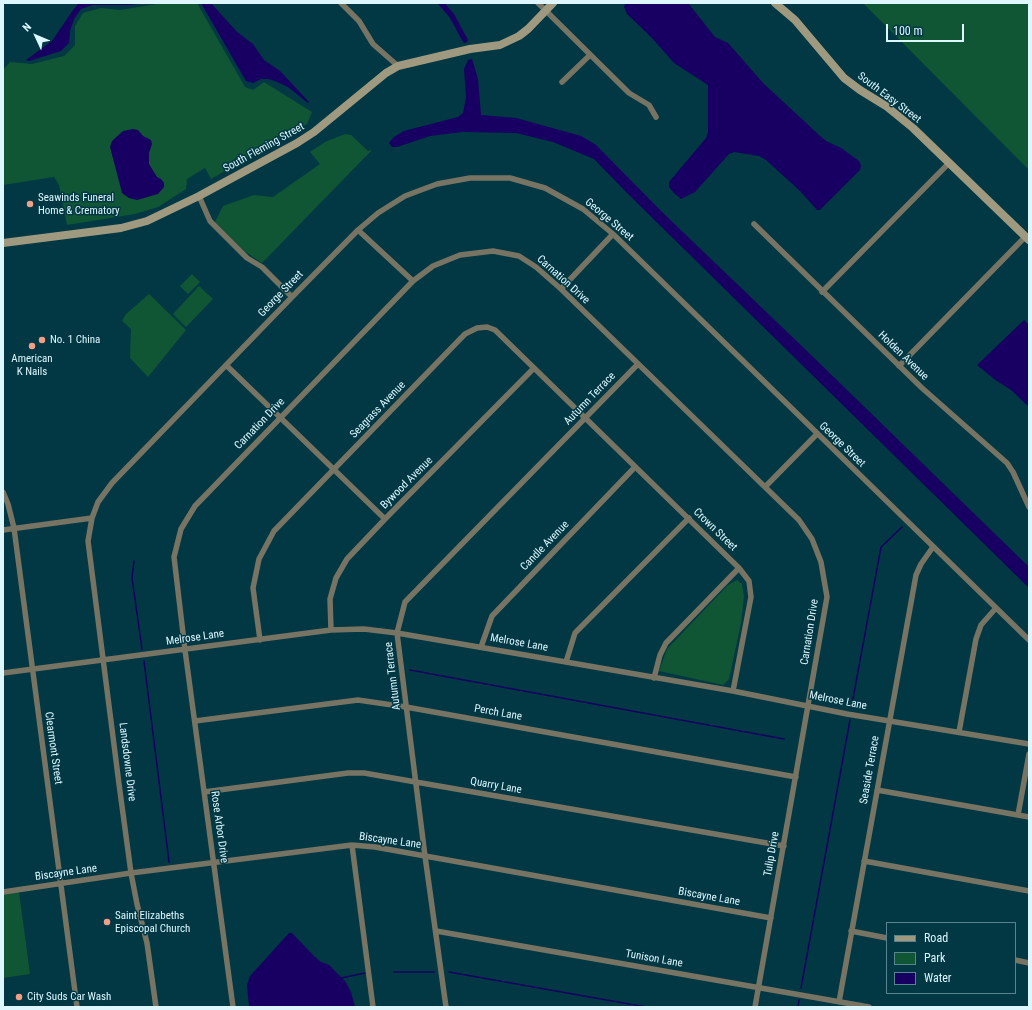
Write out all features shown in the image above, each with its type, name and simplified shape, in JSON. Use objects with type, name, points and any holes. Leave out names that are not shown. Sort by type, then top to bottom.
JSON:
[{"type":"street","points":[[341,3],[360,21],[373,44],[398,66]]},
{"type":"street","points":[[538,3],[629,93],[649,105],[656,117]]},
{"type":"street","name":"South Fleming Street","points":[[3,242],[120,228],[147,221],[199,196],[297,143],[314,132],[386,73],[398,66],[470,49],[500,45],[519,36],[553,3]]},
{"type":"street","name":"South Easy Street","points":[[775,3],[795,20],[844,78],[901,118],[1027,238]]},
{"type":"street","points":[[562,82],[590,55]]},
{"type":"street","points":[[822,292],[949,163]]},
{"type":"street","name":"George Street","points":[[92,518],[98,502],[112,483],[358,230],[378,213],[404,196],[437,184],[470,178],[510,178],[545,188],[583,209],[613,234],[1029,640]]},
{"type":"street","points":[[199,196],[210,221],[247,258],[262,267],[292,297]]},
{"type":"street","name":"Holden Avenue","points":[[754,224],[899,366],[1007,463],[1013,472],[1029,507]]},
{"type":"street","points":[[358,230],[413,281]]},
{"type":"street","points":[[560,289],[613,234]]},
{"type":"street","points":[[899,366],[1027,238]]},
{"type":"street","name":"Carnation Drive","points":[[185,650],[174,557],[181,529],[195,506],[413,281],[433,266],[460,255],[493,251],[519,256],[536,267],[799,520],[812,539],[821,562],[826,597],[808,705]]},
{"type":"street","name":"Seagrass Avenue","points":[[260,640],[253,588],[259,559],[274,531],[465,334],[477,328],[487,327],[495,330],[585,418]]},
{"type":"street","name":"Autumn Terrace","points":[[446,1007],[425,856],[397,633],[405,602],[638,364]]},
{"type":"street","points":[[226,366],[385,519]]},
{"type":"street","name":"Bywood Avenue","points":[[331,630],[330,599],[336,578],[347,559],[534,368]]},
{"type":"street","name":"Crown Street","points":[[585,418],[739,568],[749,581],[751,597],[733,691]]},
{"type":"street","points":[[765,487],[817,434]]},
{"type":"street","name":"Candle Avenue","points":[[481,647],[492,616],[635,467]]},
{"type":"street","name":"Clearmont Street","points":[[3,492],[8,504],[14,528],[77,1007]]},
{"type":"street","points":[[3,530],[92,518]]},
{"type":"street","name":"Landsdowne Drive","points":[[92,518],[88,541],[131,873],[136,904],[147,943],[156,1007]]},
{"type":"street","points":[[566,662],[576,633],[688,518]]},
{"type":"street","name":"Seaside Terrace","points":[[839,1002],[916,575],[921,564],[933,547]]},
{"type":"street","points":[[654,678],[660,655],[666,643],[739,568]]},
{"type":"street","points":[[959,732],[976,639],[981,625],[996,608]]},
{"type":"street","name":"Melrose Lane","points":[[3,673],[331,630],[364,629],[481,647],[1029,744]]},
{"type":"street","name":"Rose Arbor Drive","points":[[185,650],[233,1007]]},
{"type":"street","name":"Perch Lane","points":[[195,720],[358,700],[406,707],[796,777]]},
{"type":"street","name":"Tulip Drive","points":[[755,1007],[808,705]]},
{"type":"street","points":[[1018,815],[1029,754]]},
{"type":"street","name":"Quarry Lane","points":[[204,792],[348,773],[364,773],[784,846]]},
{"type":"street","points":[[877,790],[1029,817]]},
{"type":"street","points":[[352,846],[373,1007]]},
{"type":"street","name":"Biscayne Lane","points":[[3,892],[131,873],[352,846],[375,847],[771,918]]},
{"type":"street","points":[[864,861],[1029,891]]},
{"type":"street","name":"Tunison Lane","points":[[436,931],[869,1007]]},
{"type":"street","points":[[851,931],[886,938]]},
{"type":"street","points":[[1016,960],[1029,963]]},
{"type":"green space","points":[[163,3],[197,3],[245,87],[253,90],[264,82],[312,112],[307,124],[211,179],[205,168],[187,179],[186,189],[158,207],[135,214],[67,225],[59,185],[54,177],[3,185],[3,70],[10,62],[32,64],[64,56],[75,45],[75,26],[83,13],[101,8],[120,10]]},
{"type":"green space","points":[[863,3],[1029,3],[1029,170]]},
{"type":"green space","points":[[345,134],[351,135],[368,151],[372,150],[262,263],[244,251],[215,222],[223,206],[254,195],[273,197],[320,164],[310,152],[325,142]]},
{"type":"green space","points":[[192,274],[200,282],[188,294],[180,286]]},
{"type":"green space","points":[[199,286],[213,299],[186,327],[173,314]]},
{"type":"green space","points":[[149,294],[186,330],[148,377],[130,358],[131,329],[122,321],[126,314]]},
{"type":"green space","points":[[737,580],[742,584],[744,596],[741,623],[729,679],[723,685],[659,671],[667,649],[728,585]]},
{"type":"green space","points":[[19,892],[30,974],[3,978],[3,894]]},
{"type":"water","points":[[79,3],[146,3],[129,5],[92,5],[81,9],[74,19],[70,31],[69,43],[61,51],[29,61],[26,60],[52,41]]},
{"type":"water","points":[[201,3],[211,3],[237,32],[253,44],[264,60],[280,71],[309,102],[308,103],[288,87],[275,81],[261,79],[253,83],[246,81]]},
{"type":"water","points":[[627,3],[688,3],[715,37],[728,43],[763,83],[819,135],[826,141],[841,148],[859,161],[861,166],[860,170],[820,210],[817,210],[800,191],[766,160],[759,156],[734,152],[729,154],[695,192],[681,199],[669,187],[669,182],[706,138],[708,132],[708,85],[674,63],[652,38],[627,14],[624,7]]},
{"type":"water","points":[[472,59],[478,79],[481,115],[516,118],[581,136],[596,145],[663,213],[1029,567],[1029,588],[594,159],[553,142],[516,133],[463,132],[430,136],[397,147],[392,147],[389,143],[394,137],[404,131],[458,117],[463,113],[466,97],[464,69],[468,60]]},
{"type":"water","points":[[133,129],[138,130],[143,136],[151,140],[152,144],[149,153],[149,164],[157,177],[164,183],[164,187],[158,194],[137,200],[129,198],[122,193],[110,147],[112,141],[123,131]]},
{"type":"water","points":[[1024,320],[1029,325],[1029,407],[1011,390],[994,379],[977,365]]},
{"type":"water","points":[[289,933],[292,933],[314,956],[321,962],[329,965],[345,981],[351,992],[355,1007],[249,1007],[247,985],[250,976]]},
{"type":"waterway","points":[[441,3],[452,16],[465,40]]},
{"type":"waterway","points":[[852,704],[881,547],[902,527]]},
{"type":"waterway","points":[[134,561],[132,578],[142,649]]},
{"type":"waterway","points":[[144,661],[169,862]]},
{"type":"waterway","points":[[410,670],[784,739]]},
{"type":"waterway","points":[[801,988],[850,720]]},
{"type":"waterway","points":[[394,972],[434,972]]},
{"type":"waterway","points":[[449,972],[646,1007]]},
{"type":"waterway","points":[[341,978],[365,973]]},
{"type":"waterway","points":[[798,1007],[799,1000]]},
{"type":"place","name":"Seawinds Funeral Home & Crematory","points":[[30,204]]},
{"type":"place","name":"No. 1 China","points":[[42,340]]},
{"type":"place","name":"American K Nails","points":[[32,346]]},
{"type":"place","name":"Saint Elizabeths Episcopal Church","points":[[107,922]]},
{"type":"place","name":"City Suds Car Wash","points":[[19,997]]}]
